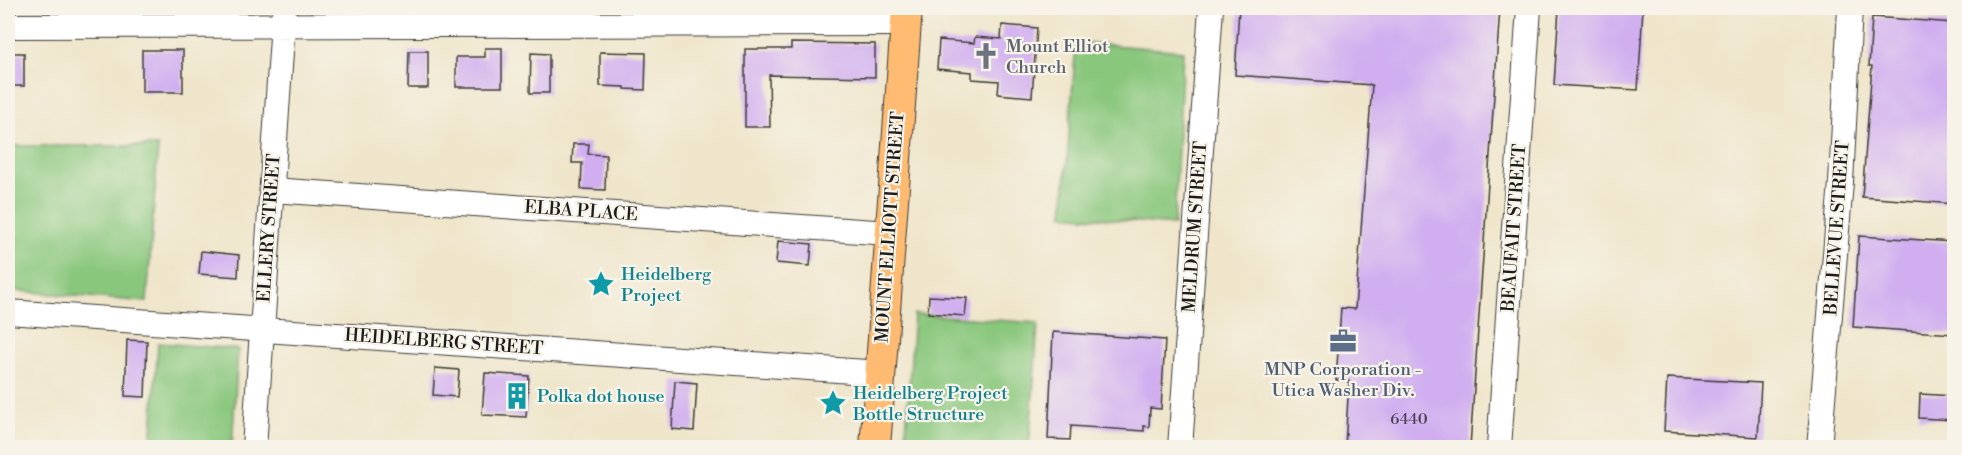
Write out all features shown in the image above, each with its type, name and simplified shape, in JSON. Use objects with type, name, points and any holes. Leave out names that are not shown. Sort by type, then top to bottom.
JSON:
[{"type":"main road","name":"MOUNT ELLIOTT STREET","points":[[874,447],[907,16]]},
{"type":"street","name":"MELDRUM STREET","points":[[1180,447],[1211,8]]},
{"type":"street","name":"BEAUFAIT STREET","points":[[1499,447],[1529,8]]},
{"type":"street","name":"BELLEVUE STREET","points":[[1819,447],[1841,182],[1850,8]]},
{"type":"street","points":[[8,26],[284,16],[907,16]]},
{"type":"street","name":"ELLERY STREET","points":[[254,447],[284,16]]},
{"type":"street","name":"ELBA PLACE","points":[[272,189],[889,233]]},
{"type":"street","name":"HEIDELBERG STREET","points":[[8,312],[880,373]]},
{"type":"green space","points":[[1076,42],[1183,51],[1174,225],[1063,215]]},
{"type":"green space","points":[[8,146],[158,146],[147,302],[8,290]]},
{"type":"green space","points":[[914,314],[1038,323],[1029,447],[905,447]]},
{"type":"green space","points":[[158,343],[238,349],[232,447],[151,447]]},
{"type":"building","points":[[1239,8],[1500,8],[1470,447],[1345,447],[1349,381],[1336,380],[1341,308],[1355,309],[1372,85],[1235,75]]},
{"type":"building","points":[[1559,8],[1643,8],[1638,90],[1554,85]]},
{"type":"building","points":[[1872,17],[1954,23],[1954,204],[1862,197],[1872,66],[1869,66]]},
{"type":"building","name":"Mount Elliot Church","points":[[1002,25],[1037,28],[1032,97],[998,94],[999,81],[972,79],[972,72],[937,69],[939,40],[974,43],[975,37],[1001,39]]},
{"type":"building","points":[[791,43],[875,44],[875,77],[769,75],[770,127],[745,127],[745,49],[791,49]]},
{"type":"building","points":[[485,48],[502,48],[502,87],[456,87],[456,57],[485,57]]},
{"type":"building","points":[[142,50],[183,50],[183,92],[142,92]]},
{"type":"building","points":[[409,51],[428,51],[428,88],[408,88]]},
{"type":"building","points":[[600,52],[646,53],[645,90],[600,86]]},
{"type":"building","points":[[8,53],[24,53],[24,86],[8,86]]},
{"type":"building","points":[[531,53],[549,54],[549,93],[530,93]]},
{"type":"building","points":[[573,144],[589,144],[588,154],[606,155],[605,190],[581,189],[582,163],[572,163]]},
{"type":"building","points":[[1859,236],[1954,242],[1954,334],[1853,327]]},
{"type":"building","points":[[778,241],[812,244],[810,266],[776,263]]},
{"type":"building","points":[[201,251],[239,255],[238,277],[199,274]]},
{"type":"building","points":[[929,296],[967,298],[965,316],[928,313]]},
{"type":"building","points":[[1053,332],[1165,340],[1161,409],[1150,408],[1149,427],[1144,426],[1144,431],[1071,426],[1070,440],[1048,439]]},
{"type":"building","points":[[127,340],[147,341],[145,397],[125,396]]},
{"type":"building","points":[[435,368],[459,370],[457,397],[433,395]]},
{"type":"building","points":[[485,373],[529,376],[526,417],[482,415]]},
{"type":"building","points":[[1667,378],[1761,383],[1758,437],[1664,431]]},
{"type":"building","points":[[675,381],[697,383],[694,431],[672,429]]},
{"type":"building","points":[[1920,394],[1954,396],[1954,420],[1919,418]]},
{"type":"place","name":"Mount Elliot Church","points":[[986,56]]},
{"type":"place","name":"Heidelberg Project","points":[[601,284]]},
{"type":"place","name":"MNP Corporation - Utica Washer Div.","points":[[1343,341]]},
{"type":"place","name":"Polka dot house","points":[[517,396]]},
{"type":"place","name":"Heidelberg Project Bottle Structure","points":[[833,403]]}]
